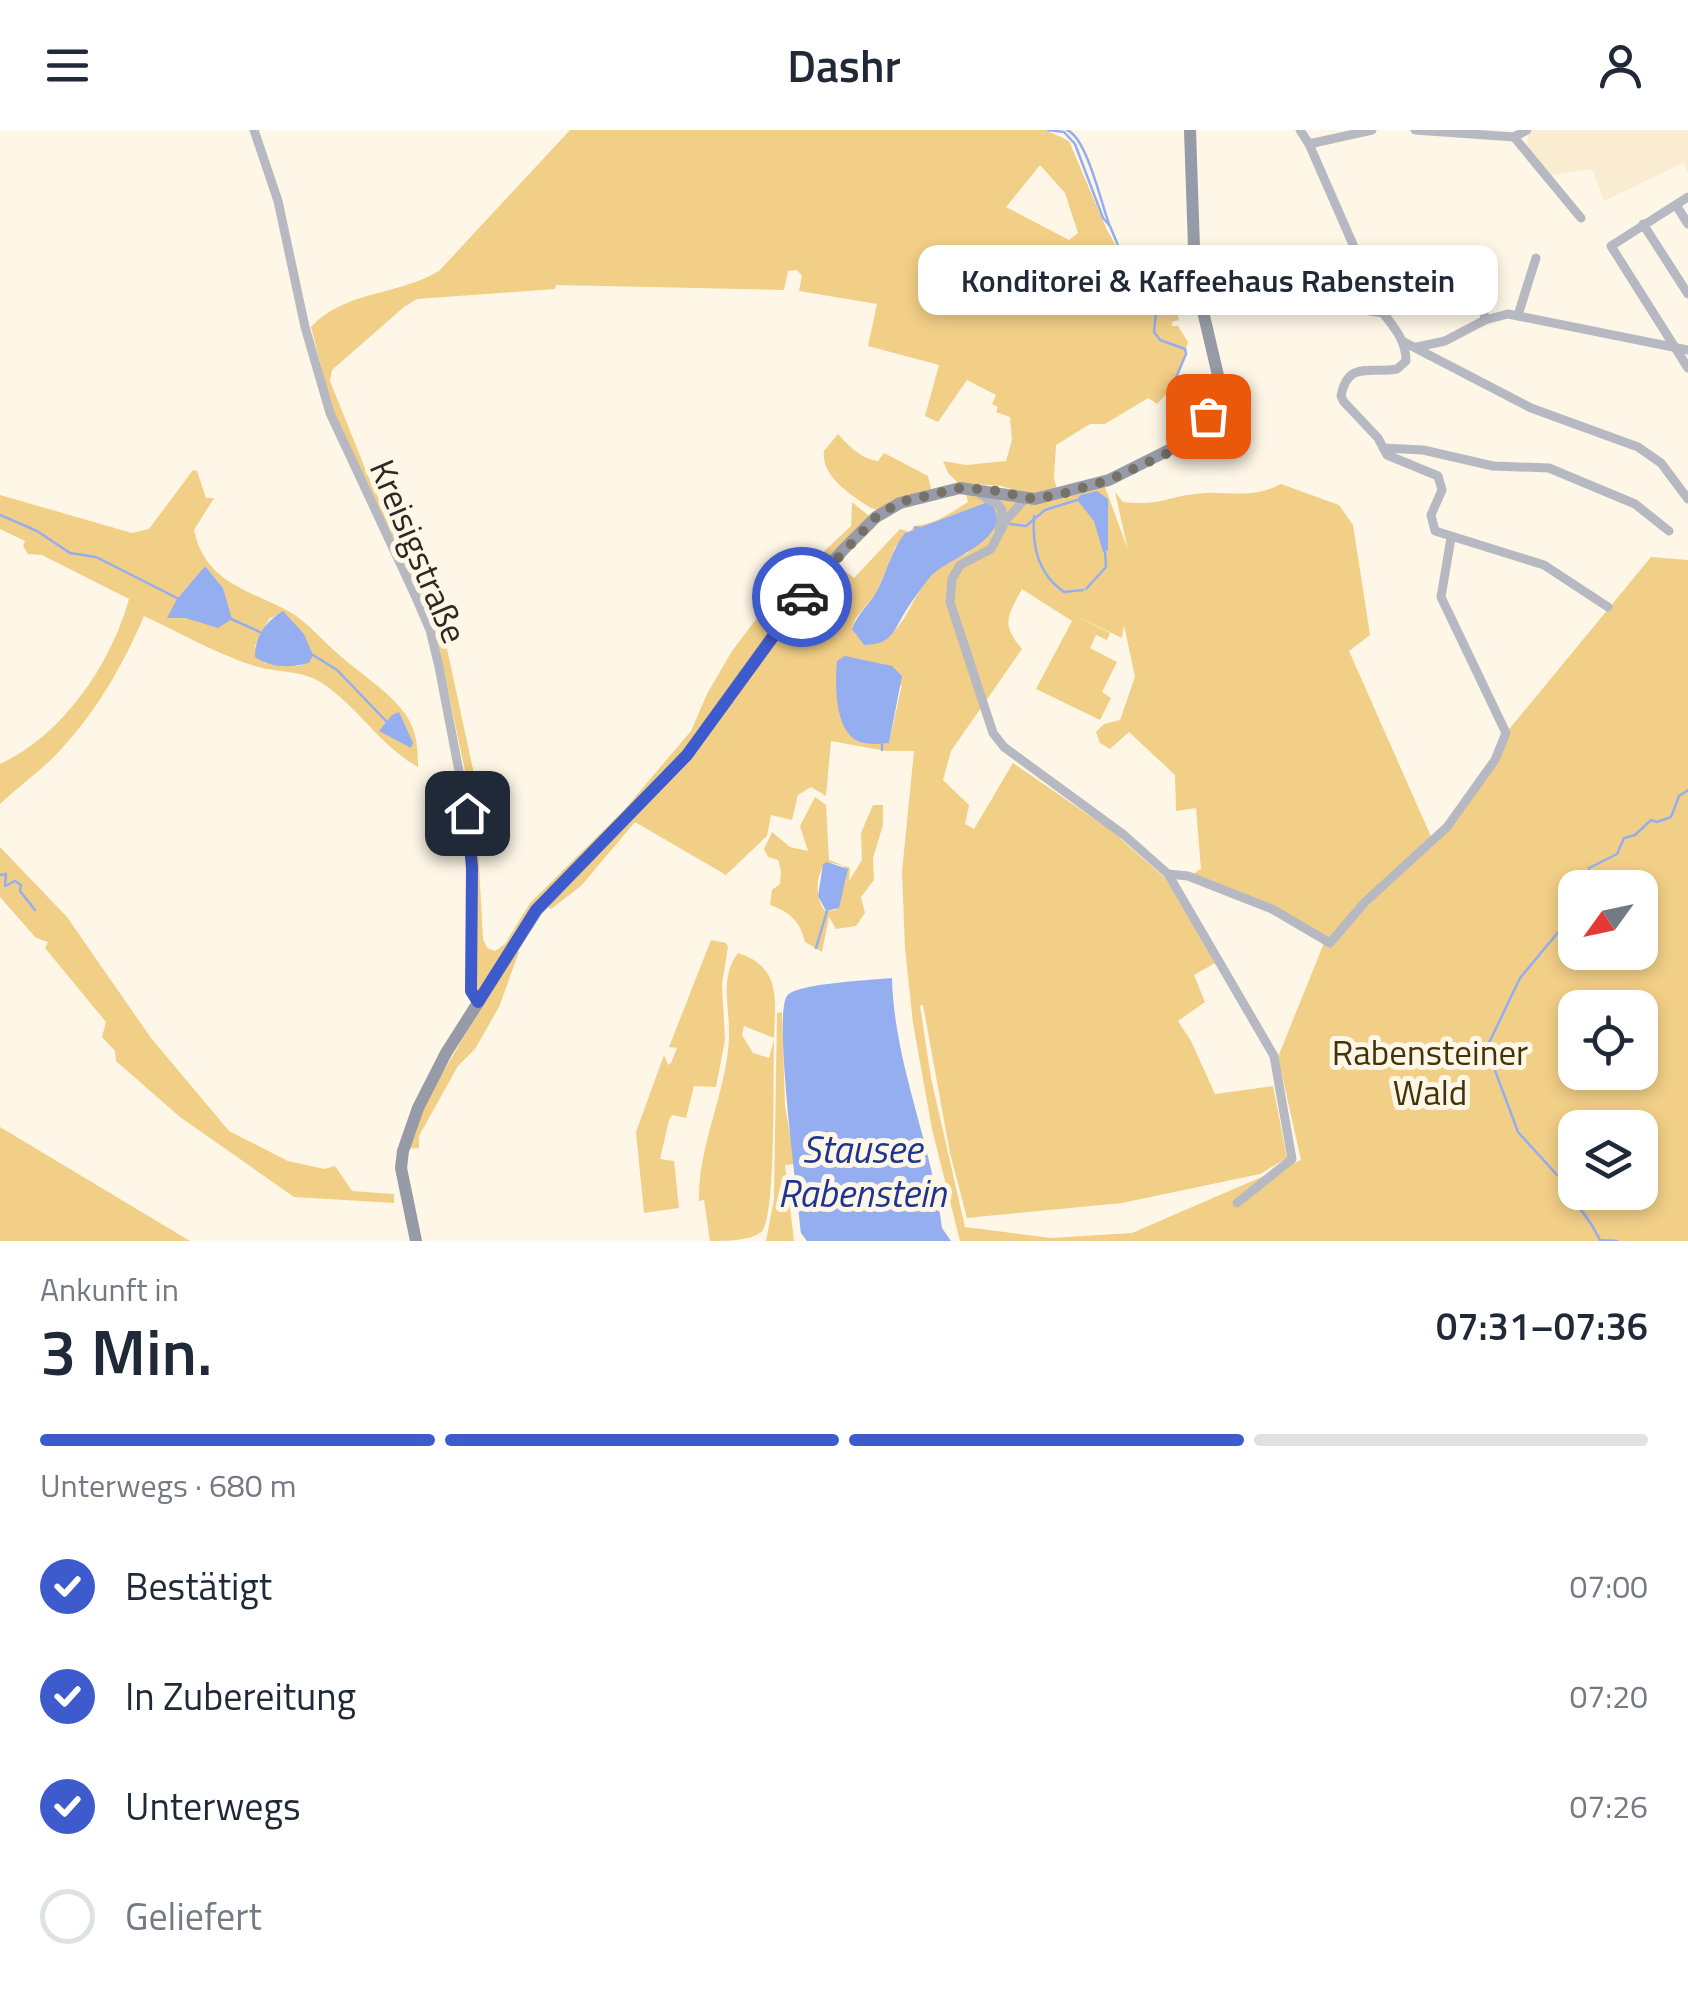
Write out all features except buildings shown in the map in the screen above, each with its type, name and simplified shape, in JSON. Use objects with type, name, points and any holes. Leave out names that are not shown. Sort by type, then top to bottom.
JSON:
[{"type":"main road","points":[[416,1241],[403,1178],[402,1151],[425,1094],[478,1002],[536,910],[687,755],[795,605],[843,550],[876,517],[900,502],[968,489],[1026,498],[1062,494],[1109,480],[1166,454],[1208,416],[1219,396],[1220,384],[1195,277],[1190,130]]},
{"type":"street","name":"Kreisigstraße","points":[[254,130],[278,202],[305,327],[330,414],[414,593],[440,667],[467,813],[472,868],[471,991],[478,1002]]},
{"type":"street","points":[[1300,130],[1310,144],[1383,313],[1402,341],[1406,361],[1397,370],[1356,370],[1343,383],[1341,396],[1394,460],[1438,476],[1442,490],[1431,515],[1435,531],[1544,565],[1608,607]]},
{"type":"street","points":[[1310,144],[1372,130]]},
{"type":"street","points":[[1415,130],[1514,137],[1527,130]]},
{"type":"street","points":[[1514,137],[1581,218]]},
{"type":"street","points":[[1688,197],[1610,246],[1688,368]]},
{"type":"street","points":[[1676,205],[1688,224]]},
{"type":"street","points":[[1644,224],[1688,294]]},
{"type":"street","points":[[1196,253],[1383,313]]},
{"type":"street","points":[[1518,315],[1536,258]]},
{"type":"street","points":[[1469,271],[1480,285],[1484,320]]},
{"type":"street","points":[[1417,346],[1445,340],[1484,320],[1518,315],[1688,350]]},
{"type":"street","points":[[1402,341],[1531,408],[1638,447],[1662,463],[1688,499]]},
{"type":"street","points":[[1383,448],[1423,450],[1493,466],[1549,468],[1635,504],[1669,532]]},
{"type":"street","points":[[968,489],[1002,510],[999,532]]},
{"type":"street","points":[[1026,498],[999,532],[991,549],[960,565],[949,589],[950,602],[993,733],[1004,747],[1124,834],[1168,874],[1274,1056],[1292,1159],[1237,1203]]},
{"type":"street","points":[[1168,874],[1188,876],[1272,909],[1330,943],[1364,902],[1447,827],[1495,760],[1506,733],[1441,597],[1451,538]]},
{"type":"shaded area","points":[[1535,130],[1688,130],[1688,172],[1683,163],[1604,201],[1592,169],[1550,175],[1527,149],[1528,134]]},
{"type":"green space","name":"Rabensteiner Wald","points":[[570,130],[1046,130],[1069,141],[1106,228],[1136,282],[1170,281],[1179,320],[1172,322],[1172,326],[1178,326],[1188,342],[1176,384],[1157,404],[1148,398],[1105,424],[1090,424],[1056,445],[1057,489],[1032,495],[1001,486],[958,483],[943,461],[966,465],[1006,461],[1012,440],[1010,417],[996,412],[998,407],[992,404],[996,395],[967,380],[938,422],[925,416],[939,365],[868,346],[877,304],[799,291],[802,276],[797,270],[788,271],[784,290],[556,285],[555,289],[417,299],[332,370],[330,381],[371,483],[420,581],[446,644],[474,774],[483,939],[487,948],[495,951],[505,944],[530,903],[623,811],[691,731],[732,651],[766,606],[851,526],[852,502],[869,516],[830,560],[854,578],[900,529],[910,532],[914,526],[942,517],[968,502],[966,493],[1030,502],[1105,487],[1128,550],[1115,492],[1123,502],[1144,503],[1194,494],[1258,492],[1281,484],[1339,505],[1353,525],[1370,635],[1349,651],[1433,841],[1495,760],[1506,733],[1651,557],[1688,560],[1688,1241],[960,1241],[932,1129],[913,1023],[905,949],[902,872],[914,751],[886,751],[831,741],[826,796],[811,787],[798,795],[792,820],[771,815],[767,836],[726,875],[635,822],[581,886],[551,909],[541,902],[512,942],[519,952],[499,1007],[475,1049],[458,1066],[419,1136],[419,1148],[406,1149],[422,1108],[482,1006],[475,991],[473,809],[443,666],[418,591],[333,413],[311,327],[340,306],[439,271]],"holes":[[[1040,165],[1065,193],[1078,233],[1069,240],[1006,207]],[[985,503],[968,553],[933,573],[888,637],[864,645],[852,628],[856,618],[877,592],[895,547],[914,530]],[[1022,589],[1072,621],[1036,689],[1100,720],[1111,698],[1102,692],[1117,662],[1090,648],[1096,635],[1107,640],[1110,633],[1074,615],[1122,638],[1124,625],[1135,677],[1120,720],[1104,724],[1096,732],[1100,743],[1110,749],[1129,732],[1175,775],[1176,811],[1196,808],[1201,869],[1190,876],[1326,938],[1278,1057],[1301,1160],[1132,1233],[1051,1238],[965,1227],[931,1078],[920,1006],[923,1005],[950,1153],[967,1218],[1122,1203],[1260,1174],[1287,1158],[1273,1086],[1215,1094],[1178,1021],[1205,1002],[1194,975],[1215,963],[1165,878],[1113,832],[1013,763],[974,829],[965,824],[969,805],[943,780],[951,751],[1022,649],[1008,620]],[[902,684],[889,743],[861,743]]]},
{"type":"green space","points":[[838,434],[866,458],[878,461],[884,453],[928,476],[931,489],[878,510],[871,508],[839,484],[827,469],[824,451]]},
{"type":"green space","points":[[193,470],[197,471],[206,498],[214,498],[194,530],[208,562],[232,583],[297,616],[391,698],[413,727],[418,767],[317,680],[244,663],[144,616],[119,668],[88,717],[56,755],[0,804],[0,764],[44,735],[81,695],[110,648],[129,599],[42,555],[28,554],[23,546],[25,541],[0,529],[0,495],[132,533],[149,529]],"holes":[[[205,566],[223,588],[231,619],[168,618],[177,599]],[[283,612],[304,634],[309,663],[264,663],[255,646],[269,619]]]},
{"type":"green space","points":[[815,797],[826,805],[829,860],[850,868],[849,881],[862,860],[861,833],[873,805],[883,805],[883,825],[873,858],[874,880],[861,897],[865,913],[856,926],[836,929],[829,917],[822,952],[805,942],[793,918],[770,905],[772,890],[780,884],[781,871],[778,860],[768,857],[764,849],[772,832],[790,847],[808,851],[800,826]],"holes":[[[827,862],[844,866],[846,880],[836,910],[825,911],[818,893],[820,873]]]},
{"type":"green space","points":[[0,847],[67,917],[151,1038],[229,1131],[288,1161],[324,1169],[335,1166],[352,1191],[394,1194],[394,1203],[294,1197],[180,1117],[116,1061],[115,1051],[102,1037],[106,1022],[45,948],[48,942],[36,938],[0,897]]},
{"type":"green space","points":[[711,940],[728,947],[722,984],[725,1040],[716,1087],[694,1086],[686,1118],[672,1115],[669,1120],[660,1159],[674,1161],[679,1208],[644,1213],[636,1132],[664,1055],[668,1065],[677,1048],[669,1047]]},
{"type":"green space","points":[[738,953],[762,967],[775,998],[774,1038],[744,1026],[742,1035],[753,1053],[769,1058],[774,1040],[770,1196],[759,1234],[710,1241],[704,1200],[699,1201],[700,1180],[727,1058],[727,983]]},
{"type":"green space","points":[[782,1012],[785,1105],[795,1164],[785,1165],[794,1241],[766,1241],[774,1199],[777,1013]]},
{"type":"green space","points":[[0,1127],[190,1241],[0,1241]]},
{"type":"water","points":[[1097,491],[1108,499],[1108,550],[1103,552],[1094,521],[1077,500],[1080,495]]},
{"type":"water","points":[[991,503],[996,516],[995,527],[987,537],[930,577],[887,639],[864,645],[852,629],[876,592],[905,533],[914,530],[914,526],[921,527]]},
{"type":"water","points":[[205,566],[223,588],[232,619],[218,628],[185,618],[167,618],[177,599]]},
{"type":"water","points":[[283,611],[304,634],[313,655],[309,663],[281,666],[255,657],[263,630]]},
{"type":"water","points":[[845,656],[892,666],[902,676],[889,743],[861,742],[844,727],[836,681],[837,661]]},
{"type":"water","points":[[399,712],[413,743],[411,748],[379,731]]},
{"type":"water","points":[[823,864],[848,869],[839,908],[826,911],[818,896]]},
{"type":"water","name":"Stausee Rabenstein","points":[[892,978],[899,1042],[942,1228],[951,1241],[807,1241],[801,1233],[788,1108],[783,1036],[787,996],[819,985]]},
{"type":"waterway","points":[[1048,130],[1064,132],[1075,144],[1103,218],[1122,255]]},
{"type":"waterway","points":[[1067,130],[1087,158],[1109,224]]},
{"type":"waterway","points":[[1126,265],[1131,278],[1156,297],[1156,307]]},
{"type":"waterway","points":[[1156,311],[1154,332],[1160,340],[1185,349],[1174,382]]},
{"type":"waterway","points":[[1010,524],[1026,526],[1045,510],[1077,500]]},
{"type":"waterway","points":[[0,515],[37,531],[70,553],[96,557],[177,598]]},
{"type":"waterway","points":[[1034,516],[1036,549],[1048,577],[1064,592],[1083,590]]},
{"type":"waterway","points":[[1086,589],[1106,567],[1105,551]]},
{"type":"waterway","points":[[231,619],[260,632]]},
{"type":"waterway","points":[[313,655],[337,670],[386,721]]},
{"type":"waterway","points":[[882,744],[882,750]]},
{"type":"waterway","points":[[1589,870],[1617,854],[1624,838],[1635,835],[1651,820],[1671,817],[1679,796],[1688,790]]},
{"type":"waterway","points":[[0,875],[6,874],[5,886],[15,881],[21,885],[20,891],[35,910]]},
{"type":"waterway","points":[[816,948],[827,911]]},
{"type":"waterway","points":[[1488,1045],[1520,978],[1558,932]]},
{"type":"waterway","points":[[1493,1065],[1518,1132],[1557,1175]]},
{"type":"waterway","points":[[1580,1210],[1600,1240],[1617,1241]]},
{"type":"way so far","points":[[802,597],[876,517],[900,502],[960,488],[1034,499],[1062,494],[1109,480],[1166,454],[1208,416]]},
{"type":"place","name":"Konditorei & Kaffeehaus Rabenstein","points":[[1208,416]]},
{"type":"route","points":[[467,813],[472,868],[471,991],[478,1002],[536,910],[687,755],[802,597]]}]
